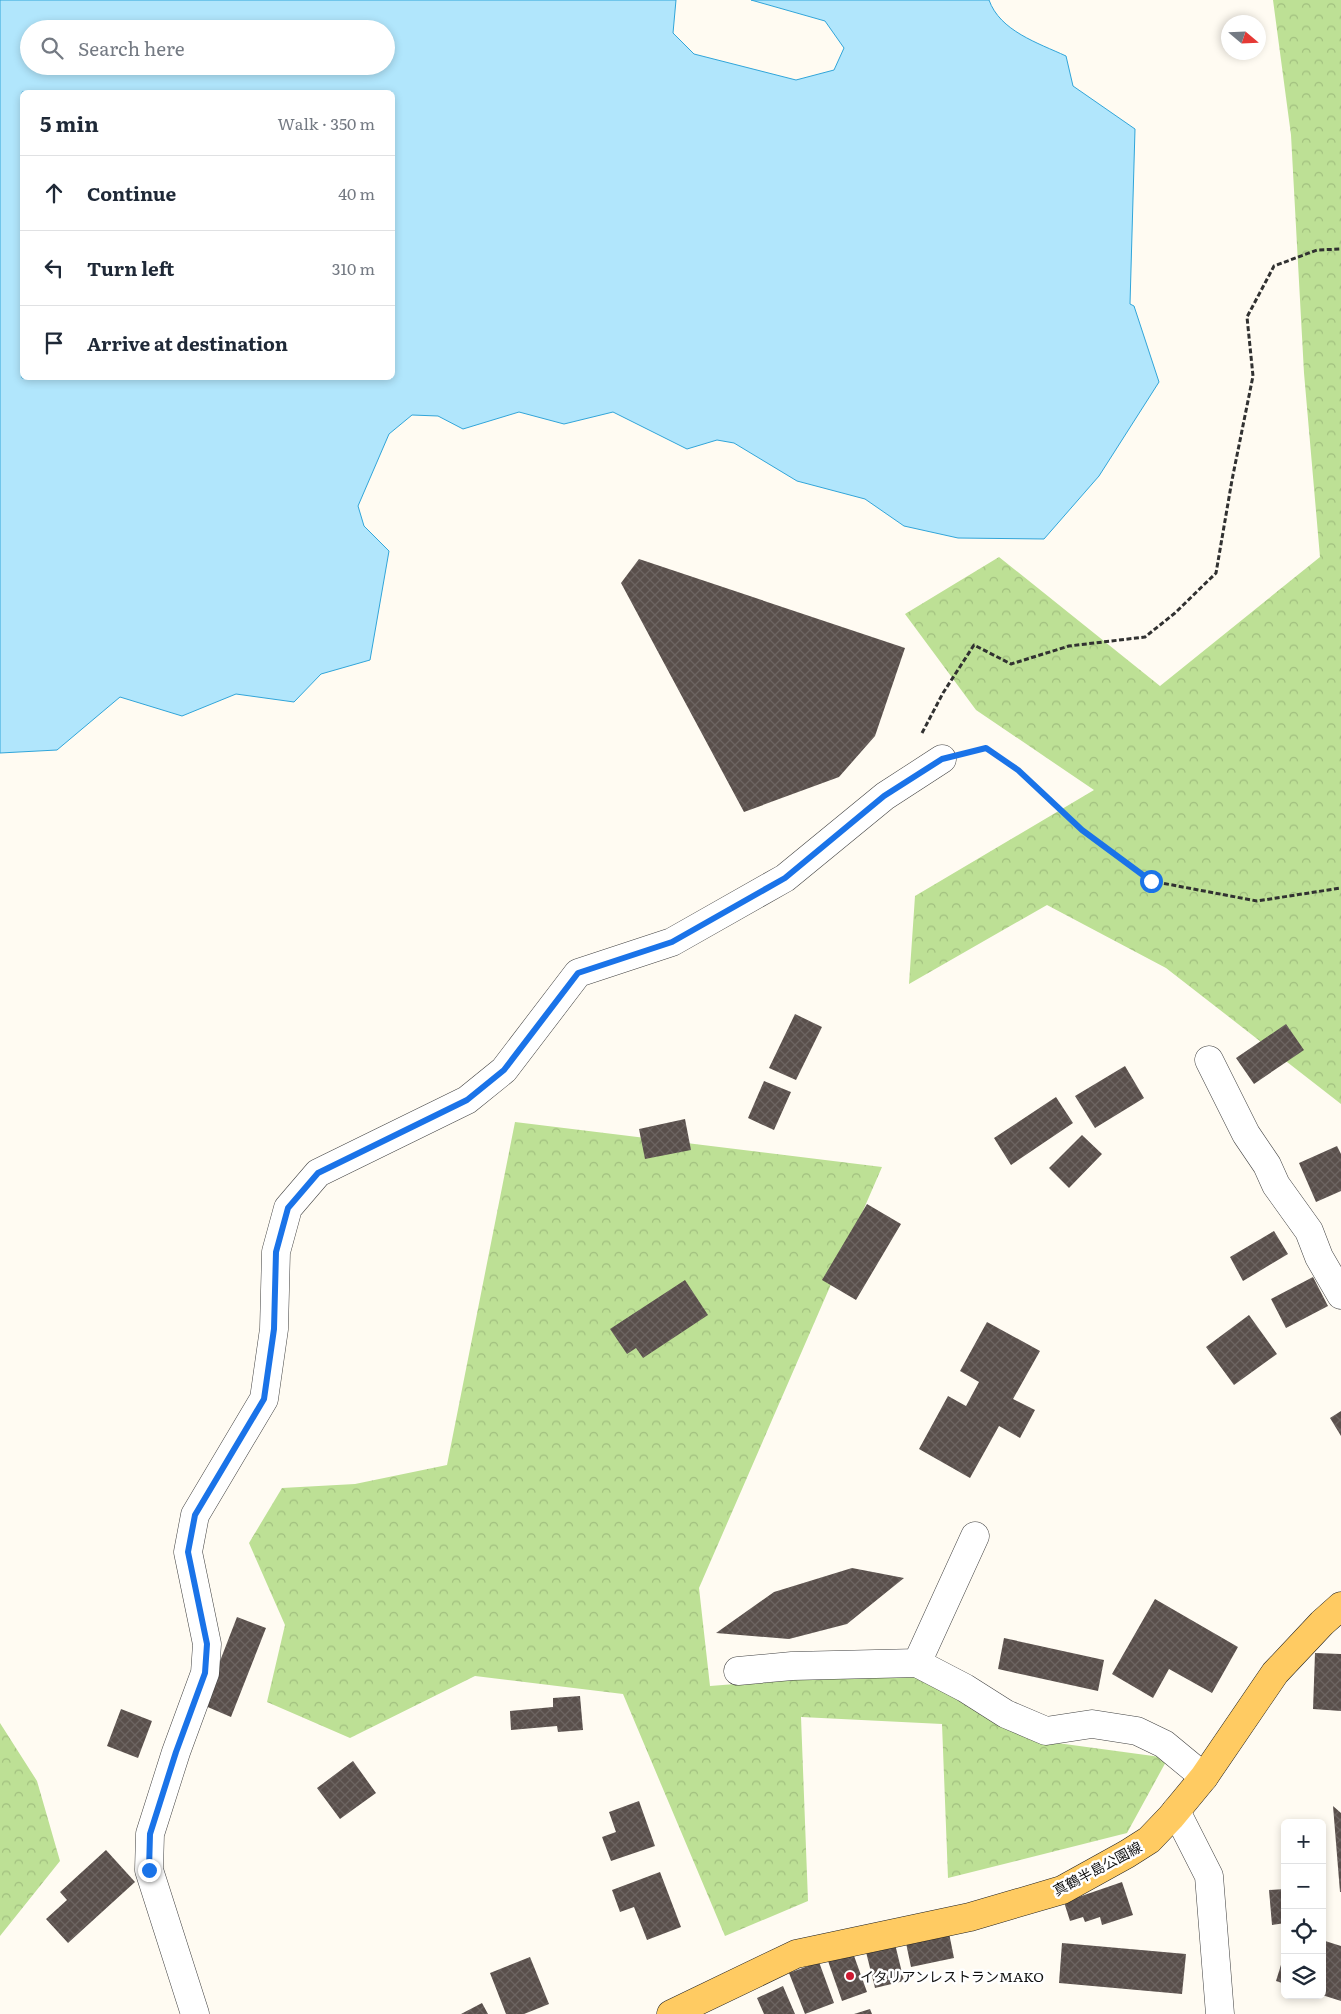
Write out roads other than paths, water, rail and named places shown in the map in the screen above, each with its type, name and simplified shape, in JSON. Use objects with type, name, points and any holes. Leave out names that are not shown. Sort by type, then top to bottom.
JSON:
[{"type":"main road","name":"真鶴半島公園線","points":[[671,2014],[796,1954],[970,1918],[1062,1890],[1128,1854],[1149,1840],[1176,1811],[1204,1776],[1275,1673],[1322,1623],[1341,1606]]},
{"type":"street","points":[[195,2014],[149,1870],[150,1834],[176,1752],[205,1673],[207,1644],[188,1552],[195,1515],[264,1399],[274,1329],[276,1252],[288,1208],[318,1173],[467,1100],[504,1070],[578,973],[672,942],[785,878],[884,796],[942,759]]},
{"type":"street","points":[[1209,1060],[1226,1090],[1246,1134],[1267,1165],[1276,1185],[1309,1230],[1319,1257],[1341,1295]]},
{"type":"street","points":[[918,1663],[975,1536]]},
{"type":"street","points":[[738,1671],[792,1666],[918,1663],[965,1688],[1006,1714],[1046,1731],[1092,1724],[1138,1732],[1164,1744],[1204,1776]]},
{"type":"street","points":[[1176,1811],[1209,1876],[1220,2014]]},
{"type":"water","points":[[0,0],[676,0],[673,33],[694,54],[796,80],[834,70],[844,48],[825,21],[751,0],[989,0],[994,11],[1011,28],[1032,41],[1066,56],[1073,86],[1135,129],[1130,304],[1134,306],[1159,382],[1099,476],[1044,539],[958,538],[904,526],[865,499],[797,481],[734,443],[717,440],[687,449],[613,412],[564,424],[519,412],[463,429],[438,416],[412,415],[389,434],[358,506],[364,526],[389,551],[370,660],[321,674],[294,702],[236,694],[182,716],[120,697],[57,750],[0,753]]},
{"type":"place","name":"イタリアンレストランMAKO","points":[[850,1976]]}]
